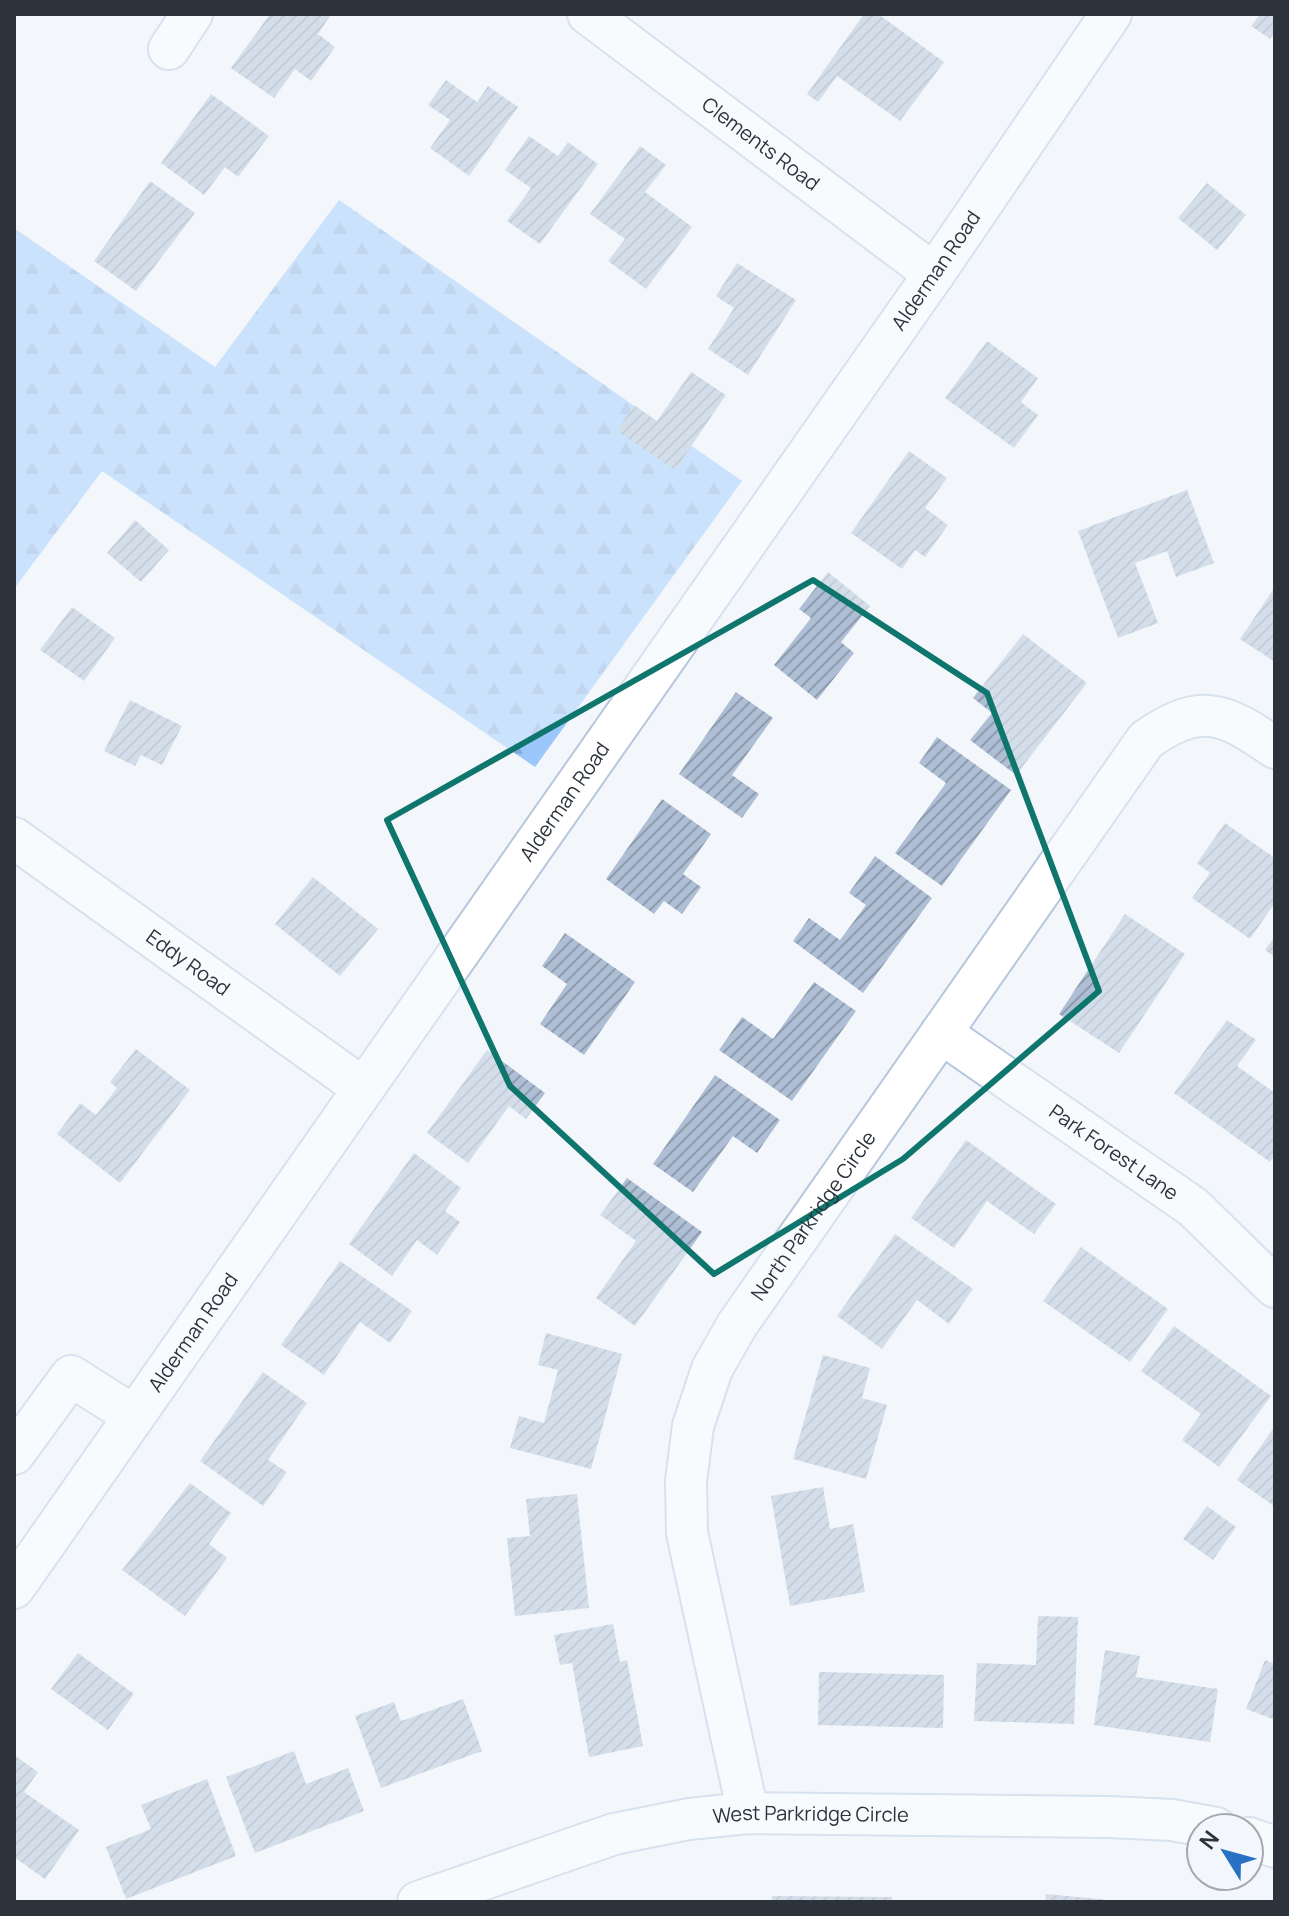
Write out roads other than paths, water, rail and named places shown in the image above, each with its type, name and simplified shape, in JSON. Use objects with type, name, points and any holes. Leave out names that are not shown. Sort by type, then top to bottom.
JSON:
[{"type":"street","points":[[169,49],[192,14]]},
{"type":"street","name":"Clements Road","points":[[588,14],[934,274]]},
{"type":"street","name":"Alderman Road","points":[[14,1588],[934,274],[1111,14]]},
{"type":"street","name":"North Parkridge Circle","points":[[748,1813],[687,1533],[686,1481],[693,1426],[712,1369],[737,1325],[1146,740],[1176,719],[1225,717],[1275,748]]},
{"type":"street","name":"Eddy Road","points":[[14,838],[363,1088]]},
{"type":"street","name":"Park Forest Lane","points":[[941,1033],[1193,1207],[1275,1287]]},
{"type":"street","points":[[14,1454],[71,1376],[134,1416]]},
{"type":"street","name":"West Parkridge Circle","points":[[418,1902],[614,1834],[689,1819],[748,1813],[1110,1817],[1185,1822]]}]
